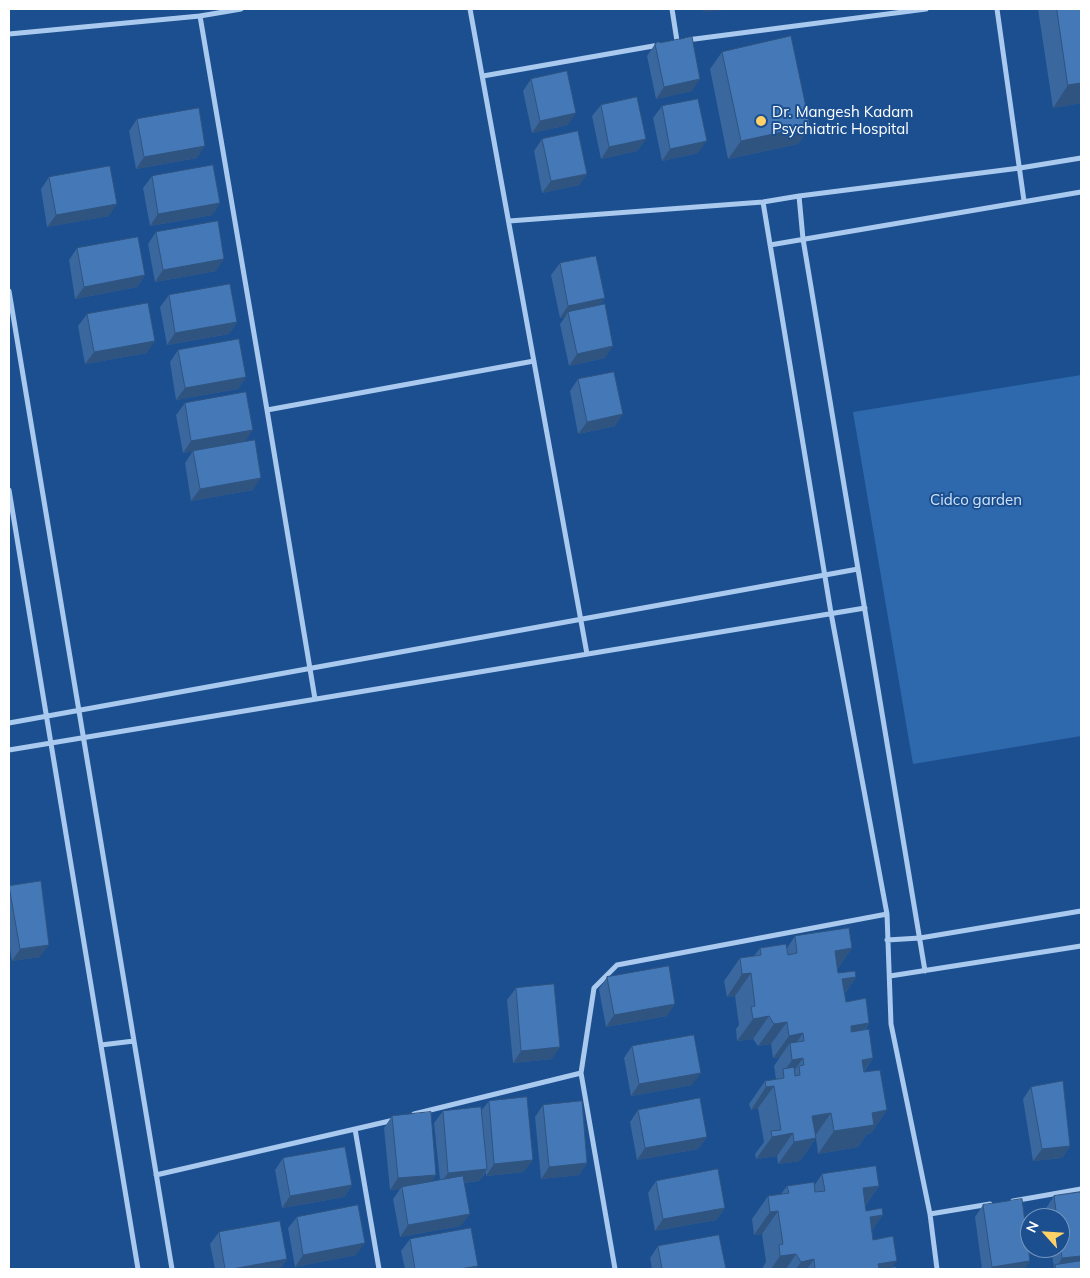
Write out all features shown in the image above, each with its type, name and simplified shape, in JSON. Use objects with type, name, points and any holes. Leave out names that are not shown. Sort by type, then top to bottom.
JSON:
[{"type":"street","points":[[9,34],[200,16],[241,9]]},
{"type":"street","points":[[470,9],[587,654]]},
{"type":"street","points":[[672,9],[677,42]]},
{"type":"street","points":[[482,76],[677,42],[926,9]]},
{"type":"street","points":[[998,9],[1024,201]]},
{"type":"street","points":[[200,16],[315,699]]},
{"type":"street","points":[[509,221],[763,202],[1020,168],[1081,158]]},
{"type":"street","points":[[770,245],[1081,192]]},
{"type":"street","points":[[799,196],[804,239],[925,971]]},
{"type":"street","points":[[763,202],[831,613],[887,914],[892,1024],[930,1214],[937,1269]]},
{"type":"street","points":[[9,291],[172,1269]]},
{"type":"street","points":[[266,410],[534,361]]},
{"type":"street","points":[[9,490],[138,1269]]},
{"type":"street","points":[[9,723],[858,569]]},
{"type":"street","points":[[9,750],[865,608]]},
{"type":"street","points":[[887,940],[920,938],[1081,911]]},
{"type":"street","points":[[615,1269],[581,1072],[594,988],[617,965],[887,914]]},
{"type":"street","points":[[890,976],[1081,946]]},
{"type":"street","points":[[101,1045],[134,1041]]},
{"type":"street","points":[[411,1115],[581,1072]]},
{"type":"street","points":[[156,1175],[402,1118]]},
{"type":"street","points":[[354,1129],[380,1269]]},
{"type":"street","points":[[1006,1202],[1081,1189]]},
{"type":"street","points":[[930,1214],[996,1203]]},
{"type":"green space","name":"Cidco garden","points":[[1081,375],[1081,736],[913,764],[853,412]]},
{"type":"building","points":[[1057,9],[1081,9],[1081,83],[1068,85]]},
{"type":"building","points":[[791,36],[810,126],[741,141],[722,52]]},
{"type":"building","points":[[692,37],[700,79],[664,87],[655,44]]},
{"type":"building","points":[[567,71],[576,113],[540,121],[531,79]]},
{"type":"building","points":[[637,97],[646,139],[609,147],[601,105]]},
{"type":"building","points":[[698,99],[707,141],[670,149],[662,106]]},
{"type":"building","points":[[199,108],[205,146],[144,157],[137,119]]},
{"type":"building","points":[[578,131],[587,174],[551,181],[542,139]]},
{"type":"building","points":[[213,165],[220,203],[158,214],[152,176]]},
{"type":"building","points":[[110,166],[117,204],[56,215],[49,177]]},
{"type":"building","points":[[218,221],[224,259],[163,270],[156,232]]},
{"type":"building","points":[[138,237],[145,275],[84,287],[77,248]]},
{"type":"building","points":[[596,256],[605,298],[568,306],[560,263]]},
{"type":"building","points":[[230,284],[237,322],[175,333],[169,295]]},
{"type":"building","points":[[148,303],[155,341],[94,352],[87,314]]},
{"type":"building","points":[[605,304],[613,346],[577,354],[568,312]]},
{"type":"building","points":[[239,339],[246,377],[185,388],[178,350]]},
{"type":"building","points":[[614,372],[623,414],[587,422],[578,379]]},
{"type":"building","points":[[246,392],[253,430],[191,441],[185,403]]},
{"type":"building","points":[[255,440],[261,478],[200,489],[193,451]]},
{"type":"building","points":[[41,881],[49,945],[20,949],[9,886]]},
{"type":"building","points":[[849,928],[852,948],[835,951],[838,973],[855,971],[856,977],[842,979],[846,1002],[866,998],[869,1023],[851,1026],[851,1032],[869,1029],[873,1058],[862,1060],[864,1072],[880,1070],[887,1110],[872,1113],[874,1125],[834,1131],[831,1113],[812,1116],[816,1138],[794,1142],[793,1133],[772,1137],[771,1131],[781,1130],[774,1086],[766,1087],[765,1081],[784,1078],[783,1069],[794,1067],[795,1076],[800,1075],[799,1066],[804,1065],[803,1058],[792,1060],[790,1043],[804,1041],[803,1033],[789,1036],[787,1022],[774,1024],[769,1016],[753,1019],[751,1007],[755,1006],[751,973],[742,974],[740,958],[761,955],[760,948],[786,944],[788,955],[797,953],[795,936]]},
{"type":"building","points":[[669,966],[675,1004],[614,1015],[607,977]]},
{"type":"building","points":[[554,984],[560,1047],[521,1051],[516,988]]},
{"type":"building","points":[[694,1035],[701,1073],[639,1084],[632,1046]]},
{"type":"building","points":[[1063,1081],[1070,1146],[1042,1149],[1031,1087]]},
{"type":"building","points":[[527,1097],[533,1160],[494,1164],[489,1101]]},
{"type":"building","points":[[700,1098],[707,1137],[645,1148],[638,1110]]},
{"type":"building","points":[[582,1101],[587,1163],[549,1167],[543,1105]]},
{"type":"building","points":[[481,1107],[487,1169],[448,1173],[443,1111]]},
{"type":"building","points":[[431,1112],[436,1175],[398,1178],[392,1116]]},
{"type":"building","points":[[345,1147],[352,1185],[290,1196],[283,1158]]},
{"type":"building","points":[[876,1166],[879,1186],[863,1188],[866,1211],[882,1208],[883,1215],[870,1217],[873,1240],[893,1236],[897,1261],[878,1264],[879,1269],[815,1269],[814,1259],[801,1262],[796,1254],[780,1256],[779,1245],[783,1244],[778,1211],[770,1212],[768,1196],[789,1193],[787,1186],[814,1182],[815,1192],[825,1191],[822,1174]]},
{"type":"building","points":[[718,1169],[725,1208],[663,1219],[656,1181]]},
{"type":"building","points":[[463,1176],[470,1214],[408,1225],[402,1187]]},
{"type":"building","points":[[1081,1192],[1081,1256],[1070,1257],[1070,1208],[1056,1208],[1054,1196]]},
{"type":"building","points":[[1022,1199],[1023,1208],[1020,1208],[1020,1258],[1030,1258],[1030,1261],[992,1267],[983,1205]]},
{"type":"building","points":[[358,1205],[365,1243],[303,1255],[297,1217]]},
{"type":"building","points":[[280,1221],[287,1259],[225,1269],[219,1232]]},
{"type":"building","points":[[471,1228],[478,1266],[459,1269],[415,1269],[410,1239]]},
{"type":"building","points":[[719,1235],[726,1269],[662,1269],[658,1246]]},
{"type":"building","points":[[1081,1261],[1081,1269],[1056,1269],[1055,1265]]},
{"type":"building","points":[[896,1267],[896,1269],[880,1269]]},
{"type":"place","name":"Dr. Mangesh Kadam Psychiatric Hospital","points":[[761,121]]}]
